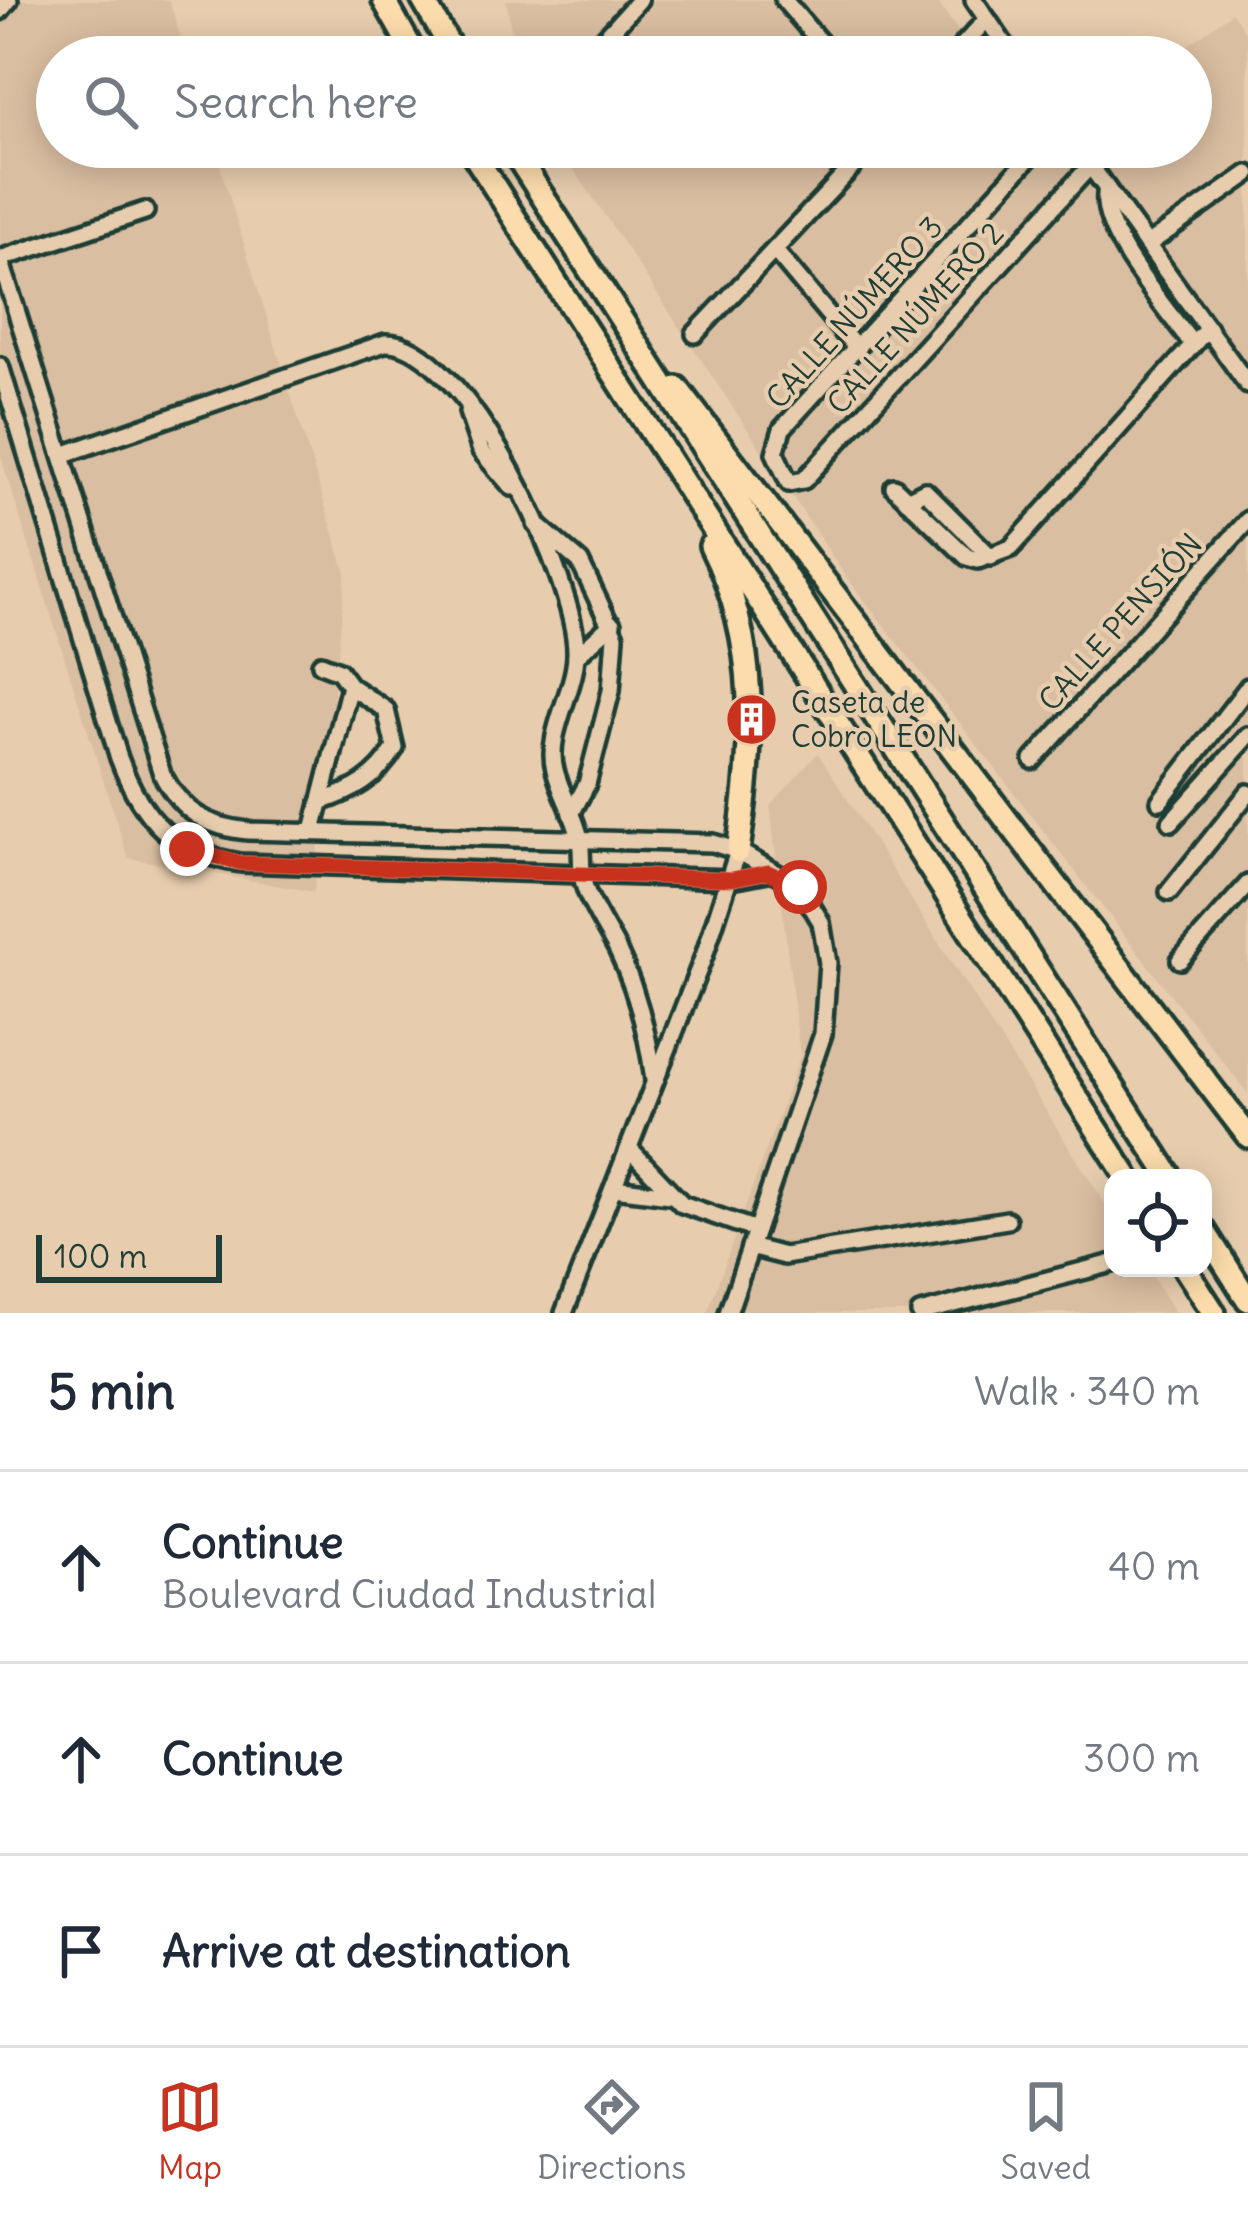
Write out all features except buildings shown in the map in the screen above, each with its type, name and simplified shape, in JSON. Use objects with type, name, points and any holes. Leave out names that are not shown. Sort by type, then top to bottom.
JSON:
[{"type":"highway","points":[[384,0],[404,36]]},
{"type":"highway","points":[[424,0],[444,36]]},
{"type":"highway","points":[[482,168],[1122,1169]]},
{"type":"highway","points":[[525,168],[1165,1169]]},
{"type":"highway","points":[[484,172],[512,232],[713,549],[730,591],[752,680],[750,766],[738,851]]},
{"type":"highway","points":[[642,356],[671,381],[746,474],[1248,1136]]},
{"type":"highway","points":[[1212,1243],[1248,1300]]},
{"type":"highway","points":[[1191,1277],[1214,1313]]},
{"type":"street","points":[[0,11],[9,0]]},
{"type":"street","points":[[606,36],[639,0]]},
{"type":"street","points":[[784,0],[814,36]]},
{"type":"street","points":[[974,0],[998,36]]},
{"type":"street","points":[[971,36],[986,19]]},
{"type":"street","points":[[613,29],[617,36]]},
{"type":"street","points":[[695,334],[852,168]]},
{"type":"street","name":"CALLE NÚMERO 3","points":[[778,467],[776,445],[782,429],[1020,168]]},
{"type":"street","name":"CALLE NÚMERO 2","points":[[778,467],[789,483],[804,480],[1088,168]]},
{"type":"street","points":[[1091,168],[1248,385]]},
{"type":"street","points":[[1147,245],[1248,174]]},
{"type":"street","points":[[1107,189],[1103,208],[1116,236],[1193,345]]},
{"type":"street","points":[[145,211],[0,259],[162,774],[178,800],[225,829],[713,843],[787,878],[812,901],[828,963],[815,1069],[728,1313]]},
{"type":"street","points":[[776,252],[857,349]]},
{"type":"street","points":[[894,487],[967,557],[992,557],[1023,537],[1208,328]]},
{"type":"street","points":[[62,454],[385,343],[416,353],[466,403],[520,493],[572,608],[576,656],[553,759],[580,840],[580,870],[627,972],[648,1034],[655,1080]]},
{"type":"street","points":[[0,367],[132,794],[164,836],[187,849],[241,863],[580,870],[732,879],[768,872]]},
{"type":"street","name":"CALLE PENSIÓN","points":[[1033,760],[1248,520]]},
{"type":"street","points":[[536,524],[580,562],[612,624],[617,653],[587,784],[572,814]]},
{"type":"street","points":[[70,588],[100,578]]},
{"type":"street","points":[[576,656],[612,624]]},
{"type":"street","points":[[320,802],[364,784],[395,748],[386,710],[350,686],[339,671],[321,664]]},
{"type":"street","points":[[313,831],[350,686]]},
{"type":"street","points":[[1160,801],[1248,687]]},
{"type":"street","points":[[1171,822],[1248,736]]},
{"type":"street","points":[[1168,892],[1248,793]]},
{"type":"street","points":[[564,1313],[732,879],[738,851]]},
{"type":"street","points":[[1180,960],[1248,884]]},
{"type":"street","points":[[629,1148],[670,1195],[692,1210],[756,1230]]},
{"type":"street","points":[[614,1187],[670,1195]]},
{"type":"street","points":[[750,1247],[784,1256],[1007,1220]]},
{"type":"street","points":[[920,1313],[1104,1265]]},
{"type":"shaded area","points":[[0,0],[169,0],[180,36],[36,36],[36,168],[221,168],[346,573],[314,892],[128,858],[0,454]]},
{"type":"shaded area","points":[[506,0],[936,0],[962,36],[512,36]]},
{"type":"shaded area","points":[[1232,12],[1248,36],[1248,1094],[844,574],[573,168],[1212,168],[1212,36],[1201,36]]},
{"type":"shaded area","points":[[818,753],[1104,1202],[1104,1277],[1153,1277],[1175,1313],[707,1313],[800,1056],[770,806]]},
{"type":"place","name":"Caseta de Cobro LEON","points":[[752,719]]},
{"type":"route","points":[[187,849],[241,863],[580,870],[732,879],[768,872],[800,887]]}]
